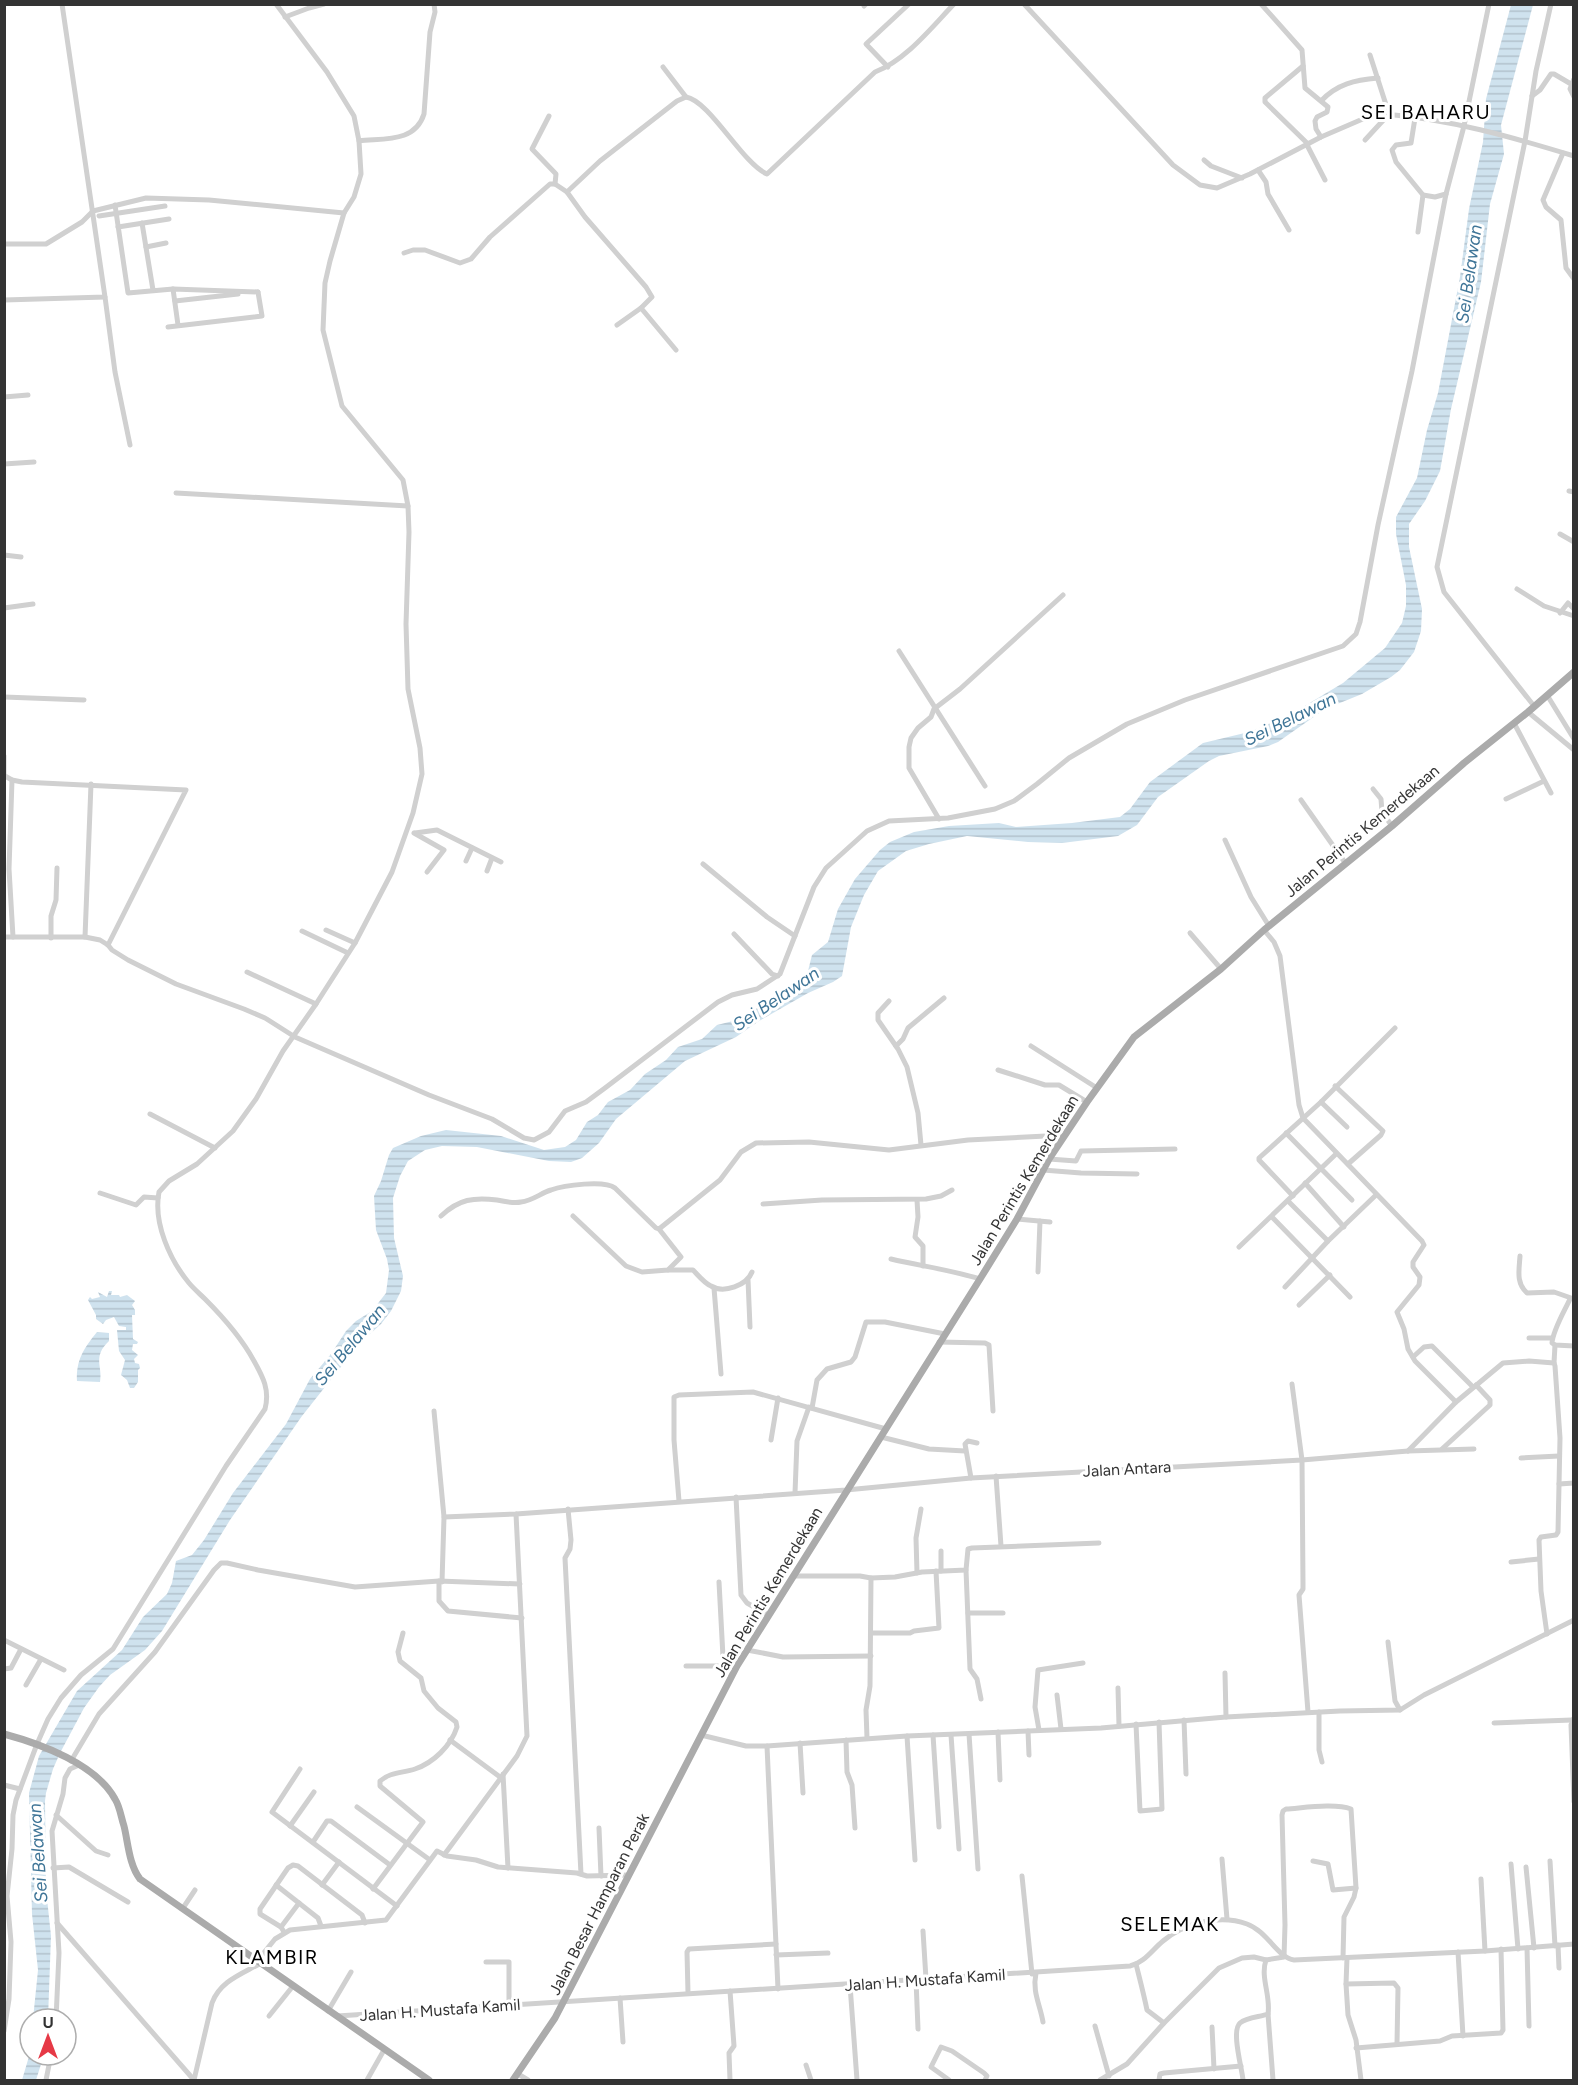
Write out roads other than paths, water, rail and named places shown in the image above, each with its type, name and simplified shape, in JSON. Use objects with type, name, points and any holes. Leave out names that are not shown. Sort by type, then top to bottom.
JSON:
[{"type":"main road","name":"Jalan Perintis Kemerdekaan","points":[[701,1735],[738,1664],[980,1279],[1017,1219],[1049,1160],[1134,1037],[1221,969],[1574,672]]},
{"type":"main road","points":[[4,1734],[38,1744],[79,1765],[99,1779],[115,1799],[137,1875],[429,2080]]},
{"type":"main road","name":"Jalan Besar Hamparan Perak","points":[[513,2080],[564,2001],[701,1735]]},
{"type":"street","points":[[62,4],[115,372],[130,446]]},
{"type":"street","points":[[4,2031],[8,1952],[7,1909],[13,1811],[48,1719],[61,1698],[81,1676],[113,1649],[226,1466],[265,1409],[267,1402],[265,1380],[246,1347],[235,1331],[186,1280],[171,1254],[159,1217],[158,1198],[163,1186],[197,1164],[233,1131],[244,1117],[283,1051],[295,1037],[355,942],[392,872],[407,829],[423,769],[408,689],[406,624],[408,506],[401,476],[342,406],[323,330],[325,283],[330,261],[344,213],[360,181],[359,141],[351,110],[327,72],[276,4]]},
{"type":"street","points":[[285,17],[324,4]]},
{"type":"street","points":[[359,141],[403,136],[421,123],[424,114],[434,4]]},
{"type":"street","points":[[888,67],[866,44],[909,4]]},
{"type":"street","points":[[663,67],[686,97],[698,102],[748,158],[767,174],[875,72],[888,67],[954,4]]},
{"type":"street","points":[[1024,4],[1173,165],[1192,182],[1208,188],[1217,188],[1242,178],[1321,137],[1372,116],[1389,114],[1464,126],[1574,156]]},
{"type":"street","points":[[1261,4],[1302,50],[1305,88],[1328,109],[1315,121],[1316,129],[1321,137]]},
{"type":"street","points":[[4,937],[85,937],[100,940],[128,960],[176,984],[244,1009],[295,1037],[429,1095],[492,1119],[524,1138],[534,1140],[549,1131],[565,1111],[586,1102],[718,1002],[732,995],[758,989],[778,976],[785,966],[814,887],[826,868],[846,847],[867,831],[883,823],[939,819],[995,809],[1014,801],[1070,758],[1127,724],[1185,700],[1343,646],[1351,639],[1360,622],[1446,194],[1464,126],[1489,4]]},
{"type":"street","points":[[1551,4],[1437,567],[1444,592],[1531,709],[1574,750]]},
{"type":"street","points":[[1370,55],[1389,114]]},
{"type":"street","points":[[1303,66],[1266,98],[1265,102],[1307,145],[1325,180]]},
{"type":"street","points":[[1532,96],[1540,90],[1551,74],[1554,74],[1572,81],[1570,89],[1574,97]]},
{"type":"street","points":[[1321,101],[1328,94],[1351,82],[1378,78]]},
{"type":"street","points":[[567,192],[600,161],[677,101],[686,97]]},
{"type":"street","points":[[1365,141],[1389,114]]},
{"type":"street","points":[[549,116],[532,149],[556,174],[555,184]]},
{"type":"street","points":[[1415,118],[1411,143],[1396,145],[1392,150],[1396,162],[1423,195],[1435,197],[1446,194]]},
{"type":"street","points":[[1563,153],[1543,200],[1546,207],[1561,220],[1566,268],[1574,279]]},
{"type":"street","points":[[1204,160],[1211,166],[1242,178]]},
{"type":"street","points":[[1258,170],[1266,182],[1268,194],[1289,230]]},
{"type":"street","points":[[404,253],[425,250],[460,263],[471,259],[490,237],[539,192],[550,184],[555,184],[567,192],[652,297],[618,325]]},
{"type":"street","points":[[1418,232],[1423,195]]},
{"type":"street","points":[[4,244],[46,244],[82,222],[93,211],[146,198],[209,200],[344,213]]},
{"type":"street","points":[[115,205],[128,292],[173,289],[258,292]]},
{"type":"street","points":[[99,216],[165,206]]},
{"type":"street","points":[[118,227],[169,219]]},
{"type":"street","points":[[142,224],[153,290]]},
{"type":"street","points":[[146,247],[166,243]]},
{"type":"street","points":[[173,289],[178,325]]},
{"type":"street","points":[[175,301],[258,292]]},
{"type":"street","points":[[168,327],[262,316],[258,292]]},
{"type":"street","points":[[4,300],[105,297]]},
{"type":"street","points":[[641,308],[676,350]]},
{"type":"street","points":[[4,397],[28,395]]},
{"type":"street","points":[[4,464],[34,462]]},
{"type":"street","points":[[176,493],[408,506]]},
{"type":"street","points":[[1560,534],[1574,542]]},
{"type":"street","points":[[4,555],[21,557]]},
{"type":"street","points":[[1517,589],[1534,601],[1560,613],[1574,616]]},
{"type":"street","points":[[939,819],[909,768],[909,742],[918,728],[931,717],[934,709],[960,689],[1063,595]]},
{"type":"street","points":[[1560,613],[1574,599]]},
{"type":"street","points":[[1568,603],[1574,609]]},
{"type":"street","points":[[4,608],[33,604]]},
{"type":"street","points":[[899,651],[985,786]]},
{"type":"street","points":[[1547,695],[1574,739]]},
{"type":"street","points":[[4,697],[84,700]]},
{"type":"street","points":[[1514,723],[1551,793]]},
{"type":"street","points":[[4,756],[5,777],[12,780],[186,790],[108,945]]},
{"type":"street","points":[[12,780],[7,869],[13,937]]},
{"type":"street","points":[[1506,799],[1544,781]]},
{"type":"street","points":[[85,937],[91,784]]},
{"type":"street","points":[[1373,789],[1381,799],[1382,812],[1392,826]]},
{"type":"street","points":[[1301,800],[1346,864]]},
{"type":"street","points":[[407,829],[444,850],[427,872]]},
{"type":"street","points":[[415,833],[437,830],[501,862]]},
{"type":"street","points":[[1225,840],[1280,956],[1299,1105],[1304,1118],[1336,1154],[1422,1241],[1424,1245],[1413,1262],[1413,1267],[1420,1277],[1419,1285],[1397,1312],[1404,1329],[1408,1349],[1413,1357],[1456,1402]]},
{"type":"street","points":[[466,861],[472,848]]},
{"type":"street","points":[[486,871],[492,858]]},
{"type":"street","points":[[703,864],[767,917],[795,936]]},
{"type":"street","points":[[51,938],[51,916],[56,900],[57,868]]},
{"type":"street","points":[[326,930],[355,942]]},
{"type":"street","points":[[302,932],[348,953]]},
{"type":"street","points":[[1190,933],[1221,969]]},
{"type":"street","points":[[734,934],[772,974],[778,976]]},
{"type":"street","points":[[247,972],[316,1004]]},
{"type":"street","points":[[896,1046],[903,1039],[908,1028],[944,998]]},
{"type":"street","points":[[889,1001],[878,1013],[878,1020],[908,1067],[914,1089],[921,1145]]},
{"type":"street","points":[[1328,1241],[1259,1160],[1395,1028]]},
{"type":"street","points":[[1031,1046],[1097,1088]]},
{"type":"street","points":[[998,1070],[1045,1085],[1059,1085],[1087,1102]]},
{"type":"street","points":[[1335,1086],[1383,1131],[1348,1164]]},
{"type":"street","points":[[1321,1102],[1347,1127]]},
{"type":"street","points":[[150,1114],[215,1148]]},
{"type":"street","points":[[1286,1133],[1352,1200]]},
{"type":"street","points":[[659,1229],[720,1180],[741,1152],[756,1143],[809,1142],[889,1150],[968,1140],[1066,1135]]},
{"type":"street","points":[[1049,1160],[1076,1161],[1081,1151],[1174,1149]]},
{"type":"street","points":[[1239,1247],[1336,1154]]},
{"type":"street","points":[[1043,1170],[1088,1174],[1137,1174]]},
{"type":"street","points":[[441,1216],[453,1206],[475,1198],[512,1203],[523,1202],[551,1190],[600,1182],[615,1188],[659,1229],[681,1256],[668,1270]]},
{"type":"street","points":[[1305,1183],[1344,1227]]},
{"type":"street","points":[[763,1204],[822,1200],[917,1200],[934,1198],[952,1190]]},
{"type":"street","points":[[100,1193],[136,1205],[144,1197],[158,1198]]},
{"type":"street","points":[[1285,1287],[1376,1195]]},
{"type":"street","points":[[917,1200],[918,1217],[915,1237],[923,1246],[923,1266]]},
{"type":"street","points":[[573,1216],[631,1269],[642,1272],[693,1270],[714,1288],[731,1288],[748,1280]]},
{"type":"street","points":[[1272,1217],[1350,1297]]},
{"type":"street","points":[[1017,1219],[1050,1222]]},
{"type":"street","points":[[1038,1272],[1040,1221]]},
{"type":"street","points":[[1520,1256],[1519,1279],[1527,1293],[1554,1292],[1572,1299],[1562,1320],[1554,1330],[1552,1338],[1555,1345],[1554,1363],[1560,1438],[1558,1532],[1556,1535],[1539,1538],[1541,1590],[1548,1634]]},
{"type":"street","points":[[891,1258],[923,1266],[954,1270],[980,1279]]},
{"type":"street","points":[[750,1327],[748,1280],[752,1272]]},
{"type":"street","points":[[1299,1305],[1330,1275]]},
{"type":"street","points":[[714,1288],[721,1374]]},
{"type":"street","points":[[795,1493],[797,1441],[811,1407],[817,1380],[827,1369],[851,1362],[855,1357],[866,1322],[885,1322],[945,1334]]},
{"type":"street","points":[[1528,1338],[1552,1338]]},
{"type":"street","points":[[939,1342],[985,1343],[989,1346],[993,1411]]},
{"type":"street","points":[[1555,1345],[1574,1346]]},
{"type":"street","points":[[1413,1357],[1424,1347],[1432,1346],[1490,1400],[1490,1405],[1442,1449]]},
{"type":"street","points":[[1408,1450],[1456,1402],[1503,1363],[1529,1361],[1554,1363]]},
{"type":"street","points":[[1292,1384],[1302,1460],[1303,1589],[1299,1595],[1308,1712]]},
{"type":"street","points":[[679,1501],[674,1440],[674,1397],[679,1395],[748,1391],[886,1429]]},
{"type":"street","points":[[771,1440],[778,1398]]},
{"type":"street","points":[[434,1411],[444,1517],[439,1601],[448,1611],[522,1618]]},
{"type":"street","points":[[881,1437],[929,1449],[965,1451]]},
{"type":"street","points":[[971,1478],[965,1451],[966,1441],[977,1443]]},
{"type":"street","name":"Jalan Antara","points":[[444,1517],[516,1514],[846,1490],[996,1476],[1302,1460],[1408,1450],[1474,1449]]},
{"type":"street","points":[[1521,1458],[1558,1456]]},
{"type":"street","points":[[996,1476],[1001,1546]]},
{"type":"street","points":[[1559,1484],[1574,1483]]},
{"type":"street","points":[[736,1497],[741,1595],[747,1603],[768,1615]]},
{"type":"street","points":[[568,1509],[571,1540],[570,1549],[565,1558],[581,1874]]},
{"type":"street","points":[[917,1572],[916,1538],[921,1509]]},
{"type":"street","points":[[444,1855],[517,1756],[527,1736],[516,1514]]},
{"type":"street","points":[[981,1699],[978,1678],[970,1669],[966,1570],[968,1549],[1099,1544]]},
{"type":"street","points":[[871,1633],[910,1634],[914,1631],[939,1628],[938,1571],[941,1551]]},
{"type":"street","points":[[1511,1562],[1539,1559]]},
{"type":"street","points":[[70,1760],[99,1714],[155,1652],[221,1563],[355,1587],[440,1581],[520,1584]]},
{"type":"street","points":[[793,1576],[871,1578],[895,1577],[917,1572],[966,1570]]},
{"type":"street","points":[[867,1738],[866,1710],[871,1656],[871,1578]]},
{"type":"street","points":[[719,1582],[723,1657],[725,1662],[738,1664]]},
{"type":"street","points":[[968,1613],[1003,1613]]},
{"type":"street","points":[[701,1735],[746,1746],[767,1746],[867,1738],[1119,1726],[1308,1712],[1400,1710],[1424,1695],[1574,1620]]},
{"type":"street","points":[[373,1889],[423,1821],[379,1783],[388,1776],[417,1768],[429,1762],[456,1732],[457,1724],[424,1691],[421,1678],[400,1661],[398,1652],[403,1633]]},
{"type":"street","points":[[4,1640],[64,1670]]},
{"type":"street","points":[[1388,1642],[1395,1701],[1400,1710]]},
{"type":"street","points":[[4,1669],[11,1668],[21,1649]]},
{"type":"street","points":[[747,1650],[783,1657],[871,1656]]},
{"type":"street","points":[[26,1685],[41,1659]]},
{"type":"street","points":[[686,1666],[738,1664]]},
{"type":"street","points":[[1039,1730],[1035,1707],[1038,1670],[1083,1664]]},
{"type":"street","points":[[1225,1673],[1226,1717]]},
{"type":"street","points":[[1118,1688],[1119,1726]]},
{"type":"street","points":[[1057,1695],[1061,1729]]},
{"type":"street","points":[[1319,1712],[1318,1741],[1322,1762]]},
{"type":"street","points":[[1494,1723],[1573,1719],[1574,1802]]},
{"type":"street","points":[[1184,1720],[1186,1774]]},
{"type":"street","points":[[1136,1724],[1140,1811],[1162,1809],[1159,1722]]},
{"type":"street","points":[[1028,1731],[1029,1755]]},
{"type":"street","points":[[998,1732],[1000,1780]]},
{"type":"street","points":[[969,1734],[978,1869]]},
{"type":"street","points":[[933,1735],[939,1827]]},
{"type":"street","points":[[951,1735],[960,1849]]},
{"type":"street","points":[[908,1736],[915,1860]]},
{"type":"street","points":[[450,1740],[501,1775]]},
{"type":"street","points":[[846,1740],[847,1773],[852,1785],[855,1828]]},
{"type":"street","points":[[800,1743],[803,1794]]},
{"type":"street","points":[[767,1746],[778,1989]]},
{"type":"street","points":[[57,2007],[59,1975],[51,1838],[65,1778],[70,1769],[79,1765]]},
{"type":"street","points":[[300,1769],[271,1811],[396,1906]]},
{"type":"street","points":[[501,1775],[508,1868]]},
{"type":"street","points":[[4,1785],[20,1789]]},
{"type":"street","points":[[290,1826],[314,1792]]},
{"type":"street","points":[[357,1807],[430,1860]]},
{"type":"street","points":[[1284,1957],[1286,1925],[1283,1811],[1319,1807],[1351,1809],[1356,1888],[1344,1917],[1345,1958],[1348,2015],[1361,2080]]},
{"type":"street","points":[[56,1815],[96,1851],[108,1855]]},
{"type":"street","points":[[313,1842],[327,1821],[331,1821],[390,1865]]},
{"type":"street","points":[[598,1828],[601,1876]]},
{"type":"street","points":[[365,1923],[362,1915],[298,1866],[292,1865],[261,1905],[260,1911],[283,1929],[365,1923],[386,1920],[437,1851],[444,1855],[508,1868],[587,1876],[629,1875]]},
{"type":"street","points":[[1222,1859],[1227,1919]]},
{"type":"street","points":[[1313,1861],[1328,1864],[1333,1890],[1356,1888]]},
{"type":"street","points":[[1550,1861],[1559,1968]]},
{"type":"street","points":[[322,1885],[339,1862]]},
{"type":"street","points":[[1511,1864],[1518,1949]]},
{"type":"street","points":[[53,1868],[69,1867],[128,1902]]},
{"type":"street","points":[[1526,1867],[1530,1948],[1529,2026]]},
{"type":"street","points":[[1022,1876],[1034,1984],[1043,2022]]},
{"type":"street","points":[[1481,1879],[1485,1951]]},
{"type":"street","points":[[276,1885],[319,1918],[321,1926]]},
{"type":"street","points":[[183,1908],[195,1890]]},
{"type":"street","points":[[194,2080],[216,1993],[226,1983],[260,1962],[299,1904]]},
{"type":"street","points":[[1164,2023],[1147,2010],[1136,1964],[1173,1935],[1208,1921],[1227,1919],[1253,1927],[1272,1942],[1284,1957]]},
{"type":"street","points":[[56,1921],[194,2080]]},
{"type":"street","points":[[923,1931],[926,1979]]},
{"type":"street","points":[[688,1994],[687,1952],[689,1949],[776,1944]]},
{"type":"street","points":[[1100,2080],[1127,2064],[1164,2023],[1220,1968],[1242,1958],[1254,1957],[1266,1960],[1284,1957],[1294,1960],[1345,1958],[1574,1944]]},
{"type":"street","points":[[1356,2048],[1443,2040],[1452,2036],[1501,2033],[1503,2030],[1501,1949]]},
{"type":"street","points":[[1458,1952],[1463,2036]]},
{"type":"street","points":[[776,1955],[828,1953]]},
{"type":"street","points":[[1266,1960],[1264,1964],[1270,2003],[1268,2014],[1273,2080]]},
{"type":"street","points":[[486,1962],[509,1962],[509,2006]]},
{"type":"street","name":"Jalan H. Mustafa Kamil","points":[[337,2016],[1034,1974],[1136,1964]]},
{"type":"street","points":[[328,2011],[351,1972]]},
{"type":"street","points":[[916,1980],[918,2029]]},
{"type":"street","points":[[1346,1984],[1394,1983],[1398,1988],[1397,2044]]},
{"type":"street","points":[[850,1985],[857,2080]]},
{"type":"street","points":[[269,2016],[293,1986]]},
{"type":"street","points":[[730,1991],[734,2046],[729,2053],[730,2080]]},
{"type":"street","points":[[620,1998],[623,2042]]},
{"type":"street","points":[[1244,2080],[1236,2037],[1238,2026],[1241,2022],[1268,2014]]},
{"type":"street","points":[[1095,2026],[1109,2076]]},
{"type":"street","points":[[1212,2027],[1214,2068]]},
{"type":"street","points":[[949,2080],[931,2065],[941,2047],[952,2051],[984,2073],[987,2076],[985,2080]]},
{"type":"street","points":[[367,2080],[384,2050]]},
{"type":"street","points":[[806,2066],[811,2080]]},
{"type":"street","points":[[1159,2080],[1160,2074],[1164,2073],[1241,2066]]},
{"type":"street","points":[[935,2080],[938,2073]]},
{"type":"street","points":[[518,2074],[528,2080]]},
{"type":"water","name":"Sei Belawan","points":[[1511,5],[1533,5],[1501,125],[1504,154],[1490,204],[1481,282],[1451,409],[1440,471],[1425,501],[1409,524],[1409,547],[1422,609],[1421,631],[1414,652],[1400,670],[1391,677],[1362,694],[1325,709],[1278,742],[1219,756],[1209,761],[1158,797],[1137,825],[1118,836],[1062,843],[967,836],[906,851],[878,871],[864,895],[851,927],[842,976],[759,1021],[736,1037],[685,1061],[616,1119],[599,1143],[582,1158],[571,1162],[549,1161],[477,1147],[442,1146],[425,1150],[408,1161],[393,1198],[394,1238],[403,1276],[401,1291],[391,1311],[381,1324],[359,1344],[302,1416],[230,1520],[162,1631],[145,1650],[110,1675],[99,1687],[84,1708],[60,1753],[53,1769],[45,1801],[46,1889],[51,1936],[48,2007],[34,2007],[38,1970],[32,1914],[29,1793],[39,1756],[77,1691],[122,1650],[143,1617],[167,1594],[172,1583],[176,1561],[192,1555],[204,1540],[233,1493],[286,1424],[310,1379],[346,1331],[356,1321],[372,1311],[386,1293],[389,1270],[376,1230],[374,1196],[393,1148],[421,1136],[446,1130],[501,1136],[544,1150],[565,1147],[576,1140],[587,1122],[598,1115],[608,1102],[630,1090],[645,1074],[666,1060],[678,1047],[702,1039],[717,1025],[737,1020],[785,992],[803,978],[808,971],[812,955],[828,942],[838,909],[855,879],[890,842],[914,832],[949,826],[999,823],[1016,827],[1120,817],[1130,809],[1150,782],[1203,743],[1249,732],[1288,716],[1343,683],[1385,648],[1402,623],[1406,606],[1406,585],[1396,534],[1396,517],[1417,478],[1427,430],[1438,393],[1460,277],[1469,209],[1483,142],[1486,99]]},
{"type":"water","points":[[109,1291],[112,1291],[111,1295],[120,1297],[127,1295],[135,1301],[132,1305],[135,1310],[135,1315],[132,1315],[133,1339],[138,1342],[133,1344],[132,1350],[138,1355],[134,1359],[140,1368],[138,1382],[134,1388],[130,1388],[127,1380],[121,1375],[125,1360],[119,1351],[117,1330],[126,1330],[126,1327],[119,1326],[114,1317],[103,1324],[96,1319],[88,1300],[90,1297],[92,1299],[100,1297],[98,1292],[107,1297]]},
{"type":"water","points":[[97,1332],[109,1333],[109,1341],[99,1357],[100,1382],[77,1381],[82,1355]]},
{"type":"water","points":[[26,2067],[40,2067],[36,2080],[22,2080]]},
{"type":"district","name":"SEI BAHARU","points":[[1426,112]]},
{"type":"district","name":"SELEMAK","points":[[1170,1924]]},
{"type":"district","name":"KLAMBIR","points":[[272,1957]]}]
